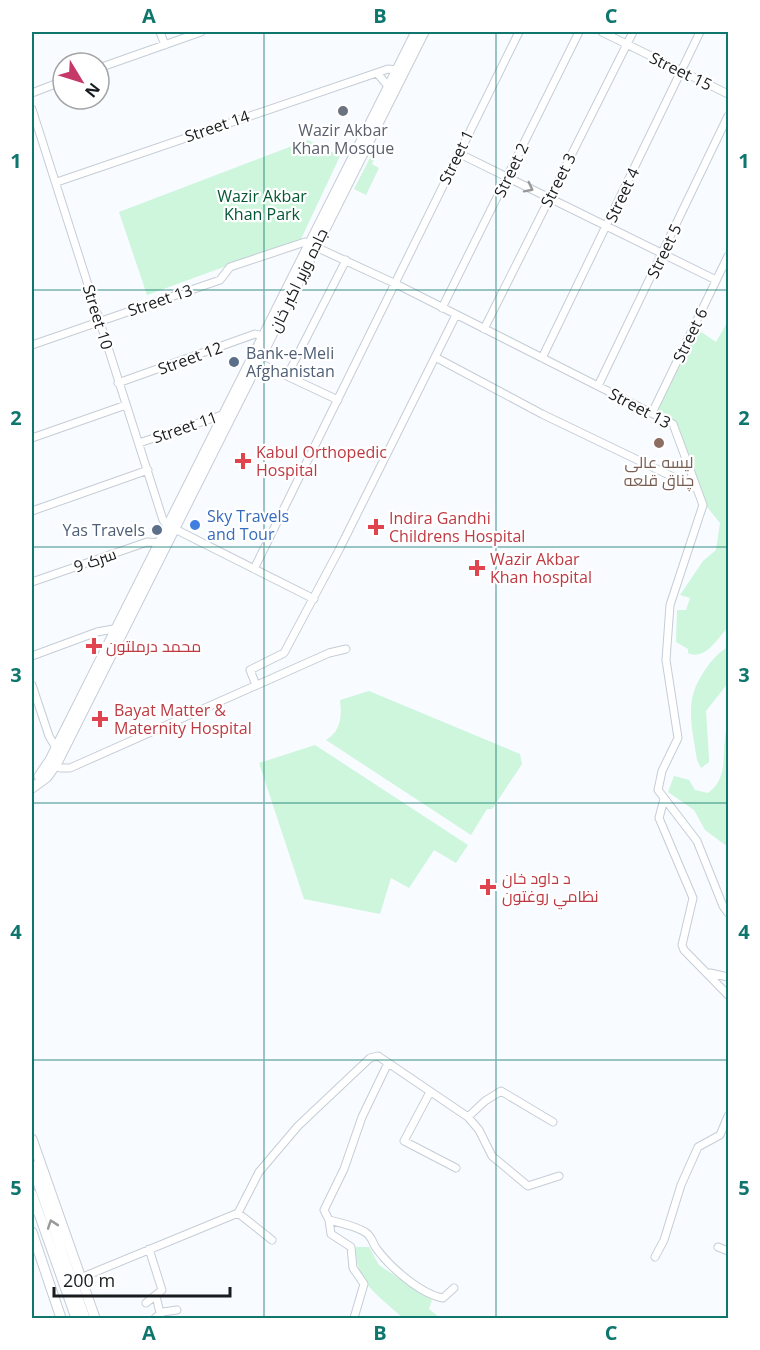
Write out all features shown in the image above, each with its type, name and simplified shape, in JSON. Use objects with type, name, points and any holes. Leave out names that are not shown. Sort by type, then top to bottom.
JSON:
[{"type":"main road","points":[[32,788],[47,777],[416,32]]},
{"type":"main road","name":"جاده وزیر اکبر خان","points":[[312,244],[424,32]]},
{"type":"main road","name":"جاده وزیر اکبر خان","points":[[227,414],[257,362],[266,337]]},
{"type":"main road","points":[[32,781],[52,764],[56,748],[120,629]]},
{"type":"main road","points":[[32,1139],[76,1280],[85,1318]]},
{"type":"main road","points":[[32,1165],[76,1280],[95,1318]]},
{"type":"main road","points":[[32,1194],[76,1318]]},
{"type":"main road","points":[[32,1232],[36,1257],[61,1318]]},
{"type":"street","points":[[160,32],[165,45]]},
{"type":"street","points":[[111,64],[201,32]]},
{"type":"street","name":"Street 1","points":[[254,569],[519,32]]},
{"type":"street","name":"Street 2","points":[[442,308],[579,32]]},
{"type":"street","name":"Street 15","points":[[602,32],[729,94]]},
{"type":"street","name":"Street 3","points":[[484,329],[633,32]]},
{"type":"street","name":"Street 4","points":[[542,358],[700,32]]},
{"type":"street","name":"Street 14","points":[[57,182],[377,73],[396,70]]},
{"type":"street","points":[[377,73],[388,86]]},
{"type":"street","points":[[32,93],[51,86]]},
{"type":"street","name":"Street 10","points":[[32,109],[57,182],[118,383],[148,470],[171,527]]},
{"type":"street","name":"Street 5","points":[[598,386],[729,116]]},
{"type":"street","points":[[458,153],[716,280]]},
{"type":"street","name":"Street 13","points":[[32,345],[220,279],[230,267],[300,243],[312,244],[396,284],[675,426],[703,505],[670,605],[666,643],[678,738],[660,780],[658,790],[664,799],[659,818],[693,898],[682,945],[690,956],[708,972]]},
{"type":"street","name":"Street 6","points":[[652,413],[729,256]]},
{"type":"street","points":[[287,376],[346,260]]},
{"type":"street","points":[[256,685],[250,670],[284,653],[314,599],[456,315]]},
{"type":"street","name":"Street 12","points":[[118,383],[255,334],[266,337]]},
{"type":"street","points":[[435,357],[542,414],[696,488]]},
{"type":"street","points":[[257,362],[338,400]]},
{"type":"street","points":[[32,438],[126,405]]},
{"type":"street","name":"Street 11","points":[[139,443],[227,414]]},
{"type":"street","points":[[32,511],[148,470]]},
{"type":"street","points":[[171,527],[314,599]]},
{"type":"street","name":"سرک 9","points":[[32,582],[147,542],[162,544]]},
{"type":"street","points":[[32,656],[120,629]]},
{"type":"street","points":[[52,764],[70,768],[329,653],[346,649]]},
{"type":"street","points":[[32,685],[49,736],[56,748]]},
{"type":"street","points":[[664,799],[697,841],[723,906],[729,913]]},
{"type":"street","points":[[708,972],[729,977]]},
{"type":"street","points":[[708,972],[729,995]]},
{"type":"street","points":[[76,1280],[238,1213],[259,1172],[298,1126],[370,1058],[378,1056],[468,1117],[479,1130],[492,1156],[528,1186],[559,1176]]},
{"type":"street","points":[[354,1318],[364,1284],[353,1268],[351,1247],[331,1234],[329,1220],[324,1210],[344,1169],[362,1117],[388,1063]]},
{"type":"street","points":[[468,1117],[484,1101],[501,1091],[553,1122]]},
{"type":"street","points":[[430,1092],[404,1141],[456,1168]]},
{"type":"street","points":[[655,1257],[664,1240],[681,1185],[698,1147],[720,1135],[729,1116]]},
{"type":"street","points":[[238,1213],[272,1240]]},
{"type":"street","points":[[329,1220],[364,1231],[371,1237],[376,1248],[409,1282],[423,1291],[443,1298],[454,1287]]},
{"type":"street","points":[[718,1247],[729,1251]]},
{"type":"street","points":[[146,1304],[162,1290],[149,1249]]},
{"type":"street","points":[[156,1296],[158,1316],[177,1310]]},
{"type":"green space","name":"Wazir Akbar Khan Park","points":[[308,140],[340,156],[301,239],[147,295],[119,212]]},
{"type":"green space","points":[[371,156],[375,158],[372,164],[379,168],[366,195],[354,189]]},
{"type":"green space","points":[[728,321],[728,627],[711,647],[694,655],[688,653],[688,649],[676,642],[677,610],[686,610],[690,598],[680,595],[703,561],[716,550],[720,523],[707,507],[677,424],[657,411],[697,329],[716,342]]},
{"type":"green space","points":[[728,647],[728,683],[706,711],[709,762],[701,768],[697,760],[691,703],[698,681],[707,667],[718,654]]},
{"type":"green space","points":[[369,691],[520,754],[522,764],[492,809],[487,809],[471,835],[326,740],[338,728],[341,712],[340,700]]},
{"type":"green space","points":[[728,724],[728,847],[705,830],[694,810],[668,792],[674,776],[689,780],[695,790],[708,793],[715,786],[723,770]]},
{"type":"green space","points":[[315,745],[468,845],[456,863],[434,850],[409,888],[391,878],[380,914],[304,899],[259,763]]},
{"type":"green space","points":[[356,1247],[369,1247],[379,1265],[432,1300],[429,1309],[440,1318],[403,1318],[370,1288],[364,1279],[357,1259]]},
{"type":"place","name":"Wazir Akbar Khan Mosque","points":[[343,111]]},
{"type":"place","name":"Bank-e-Meli Afghanistan","points":[[234,362]]},
{"type":"place","name":"لیسه عالی چناق قلعه","points":[[659,443]]},
{"type":"place","name":"Kabul Orthopedic Hospital","points":[[243,461]]},
{"type":"place","name":"Sky Travels and Tour","points":[[195,525]]},
{"type":"place","name":"Indira Gandhi Childrens Hospital","points":[[376,527]]},
{"type":"place","name":"Yas Travels","points":[[157,530]]},
{"type":"place","name":"Wazir Akbar Khan hospital","points":[[477,568]]},
{"type":"place","name":"محمد درملتون","points":[[94,646]]},
{"type":"place","name":"Bayat Matter & Maternity Hospital","points":[[100,719]]},
{"type":"place","name":"د داود خان نظامي روغتون","points":[[488,887]]}]
